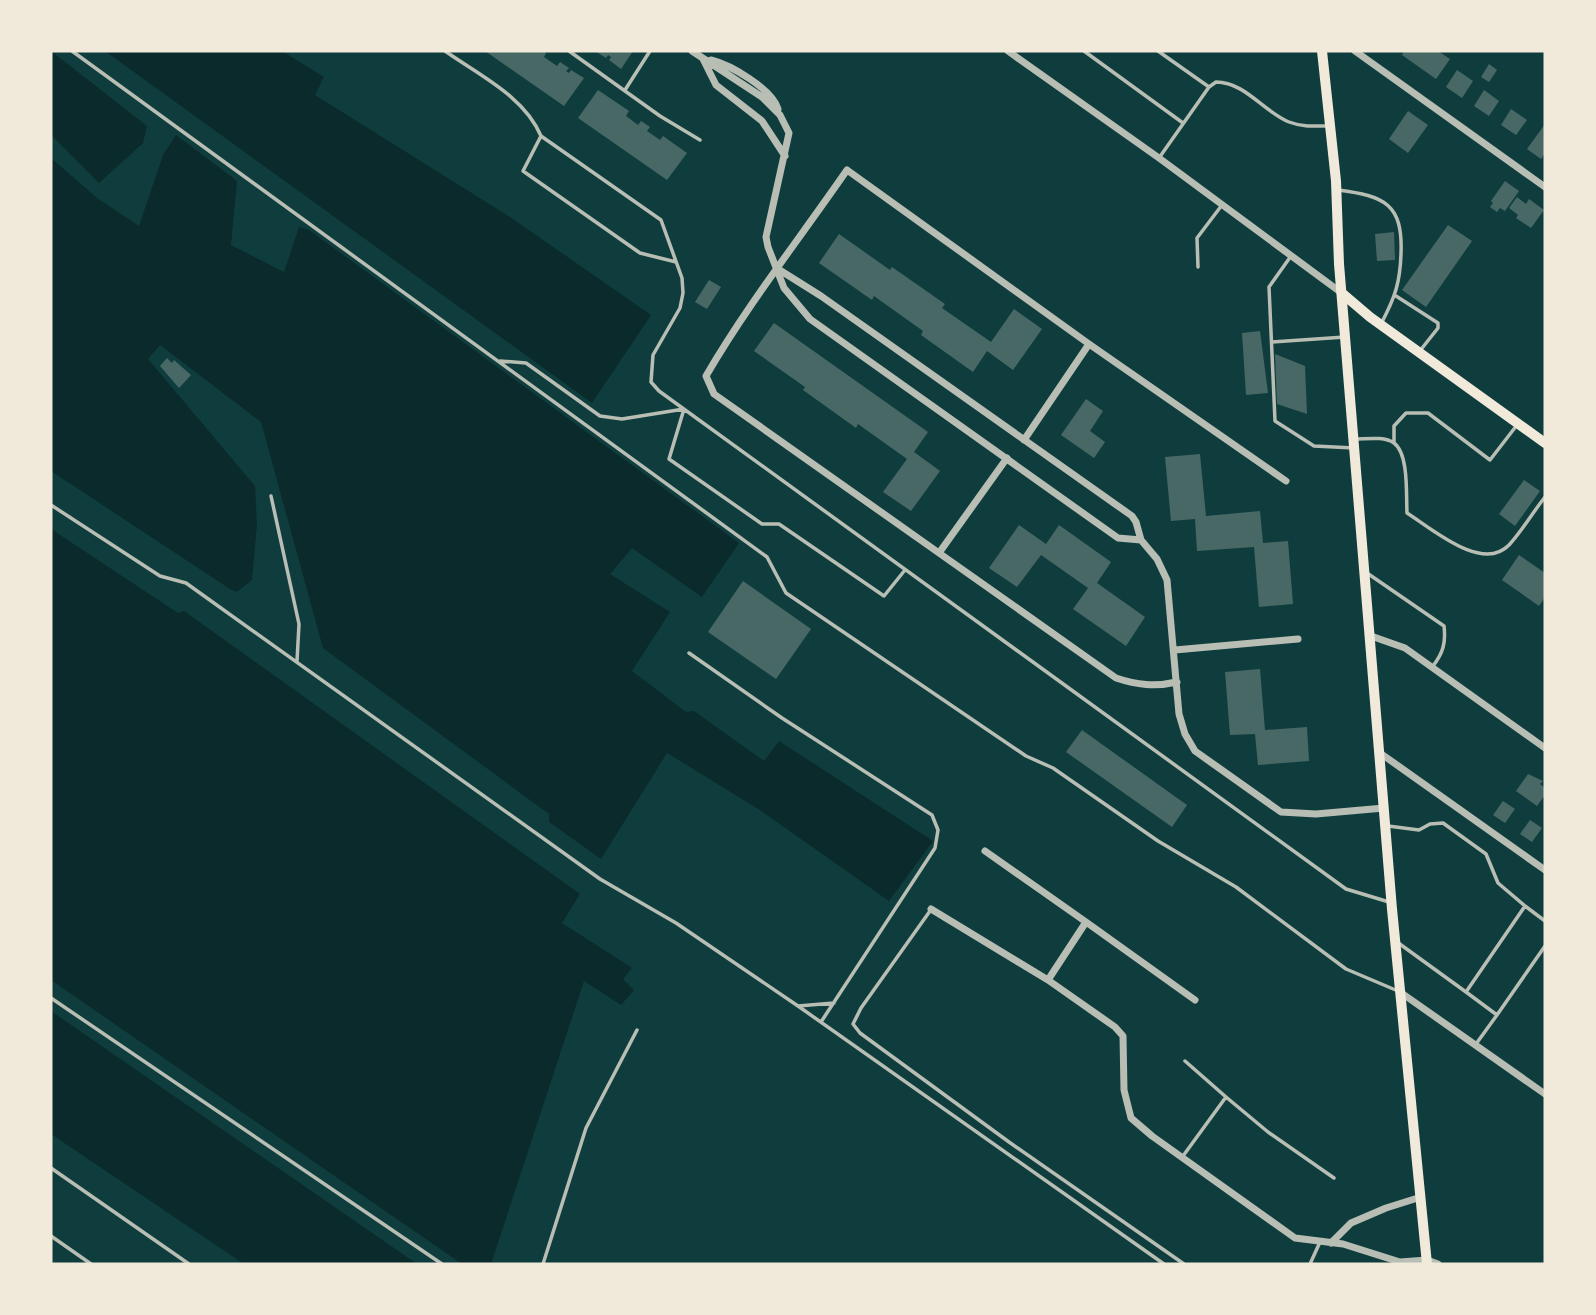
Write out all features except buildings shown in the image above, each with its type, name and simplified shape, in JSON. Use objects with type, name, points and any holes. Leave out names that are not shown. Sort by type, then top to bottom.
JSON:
[{"type":"main road","points":[[1322,51],[1336,190],[1339,264],[1391,903],[1421,1197],[1431,1263]]},
{"type":"main road","points":[[1343,294],[1381,325],[1545,443]]},
{"type":"street","points":[[692,51],[741,82],[772,105],[780,115]]},
{"type":"street","points":[[1009,51],[1343,294]]},
{"type":"street","points":[[1354,51],[1545,187]]},
{"type":"street","points":[[703,58],[716,85],[762,121],[785,156]]},
{"type":"street","points":[[703,58],[725,65],[774,99],[789,133],[766,237],[784,288],[810,319],[1118,538],[1141,540]]},
{"type":"street","points":[[731,97],[741,82]]},
{"type":"street","points":[[1177,682],[1157,686],[1116,678],[714,394],[706,376],[750,304],[778,269],[847,170],[1088,344],[1286,481]]},
{"type":"street","points":[[778,269],[832,304],[1132,516],[1141,540],[1157,559],[1167,580],[1182,724],[1195,751],[1281,812],[1316,814],[1384,808]]},
{"type":"street","points":[[1024,440],[1088,344]]},
{"type":"street","points":[[939,553],[1007,458]]},
{"type":"street","points":[[1371,636],[1405,648],[1545,748]]},
{"type":"street","points":[[1175,650],[1298,639]]},
{"type":"street","points":[[1380,753],[1545,870]]},
{"type":"street","points":[[985,850],[1195,1000]]},
{"type":"street","points":[[931,909],[1048,979],[1115,1027],[1123,1036],[1124,1090],[1131,1118],[1182,1158],[1295,1238],[1343,1244],[1400,1262],[1431,1263]]},
{"type":"street","points":[[1048,979],[1086,922]]},
{"type":"street","points":[[1400,992],[1545,1094]]},
{"type":"street","points":[[1331,1243],[1351,1223],[1421,1197]]},
{"type":"lane","points":[[72,51],[767,557],[786,593],[1026,756],[1053,768],[1157,841],[1237,887],[1346,969],[1400,992]]},
{"type":"lane","points":[[445,51],[520,103],[536,123],[541,136],[661,220],[682,278],[683,293],[680,308],[653,355],[650,372],[652,382],[659,391],[1346,889],[1391,903]]},
{"type":"lane","points":[[569,51],[660,116],[700,140]]},
{"type":"lane","points":[[625,90],[650,51]]},
{"type":"lane","points":[[1084,51],[1183,123]]},
{"type":"lane","points":[[1158,51],[1209,88]]},
{"type":"lane","points":[[1159,158],[1216,82],[1233,85],[1288,122],[1303,127],[1330,126]]},
{"type":"lane","points":[[541,136],[523,171],[640,253],[676,261]]},
{"type":"lane","points":[[1336,190],[1372,196],[1384,202],[1396,215],[1402,231],[1400,277],[1396,296],[1381,325]]},
{"type":"lane","points":[[1198,267],[1197,238],[1222,205]]},
{"type":"lane","points":[[1291,255],[1269,287],[1275,421],[1314,446],[1379,439],[1394,443]]},
{"type":"lane","points":[[1396,296],[1438,323],[1435,333],[1419,352]]},
{"type":"lane","points":[[1271,342],[1347,337]]},
{"type":"lane","points":[[498,361],[526,363],[600,416],[622,419],[684,409]]},
{"type":"lane","points":[[684,409],[669,459],[762,524],[779,524],[884,596],[905,569]]},
{"type":"lane","points":[[1518,424],[1490,460],[1428,413],[1406,413],[1394,426],[1394,443],[1404,458],[1407,513],[1460,548],[1487,555],[1507,547],[1545,497]]},
{"type":"lane","points":[[271,496],[299,624],[297,661]]},
{"type":"lane","points":[[51,505],[160,576],[186,583],[600,879],[676,923],[798,1006],[1164,1264]]},
{"type":"lane","points":[[1366,572],[1444,626],[1446,638],[1443,653],[1432,667]]},
{"type":"lane","points":[[689,653],[782,718],[932,815],[938,830],[935,848],[821,1022]]},
{"type":"lane","points":[[1385,825],[1419,830],[1430,824],[1443,823],[1486,854],[1498,883],[1545,921]]},
{"type":"lane","points":[[1466,992],[1525,906]]},
{"type":"lane","points":[[931,909],[861,1008],[853,1024],[860,1033],[1009,1142],[1184,1264]]},
{"type":"lane","points":[[1395,941],[1497,1015]]},
{"type":"lane","points":[[1476,1045],[1544,949]]},
{"type":"lane","points":[[51,998],[442,1264]]},
{"type":"lane","points":[[798,1006],[834,1003]]},
{"type":"lane","points":[[543,1264],[586,1128],[637,1030]]},
{"type":"lane","points":[[1185,1061],[1268,1132],[1334,1178]]},
{"type":"lane","points":[[1182,1158],[1226,1097]]},
{"type":"lane","points":[[51,1168],[189,1264]]},
{"type":"lane","points":[[51,1236],[92,1264]]},
{"type":"lane","points":[[1310,1264],[1320,1242]]},
{"type":"water","points":[[51,51],[147,126],[143,143],[99,183],[51,135]]},
{"type":"water","points":[[105,51],[282,51],[324,77],[315,95],[510,217],[651,315],[592,403]]},
{"type":"water","points":[[176,135],[237,181],[231,245],[284,272],[299,227],[309,230],[739,543],[702,597],[632,548],[610,574],[670,612],[632,671],[686,712],[694,711],[764,761],[779,741],[933,841],[889,901],[760,810],[667,753],[601,859],[549,822],[549,814],[323,648],[261,422],[160,345],[148,359],[255,486],[257,524],[252,580],[237,592],[230,589],[51,471],[51,158],[97,198],[139,226],[163,155]]},
{"type":"water","points":[[51,529],[178,613],[184,611],[580,894],[562,923],[632,968],[623,979],[634,990],[621,1005],[584,981],[491,1264],[462,1264],[51,980]]},
{"type":"water","points":[[51,1011],[417,1264],[244,1264],[51,1134]]}]
